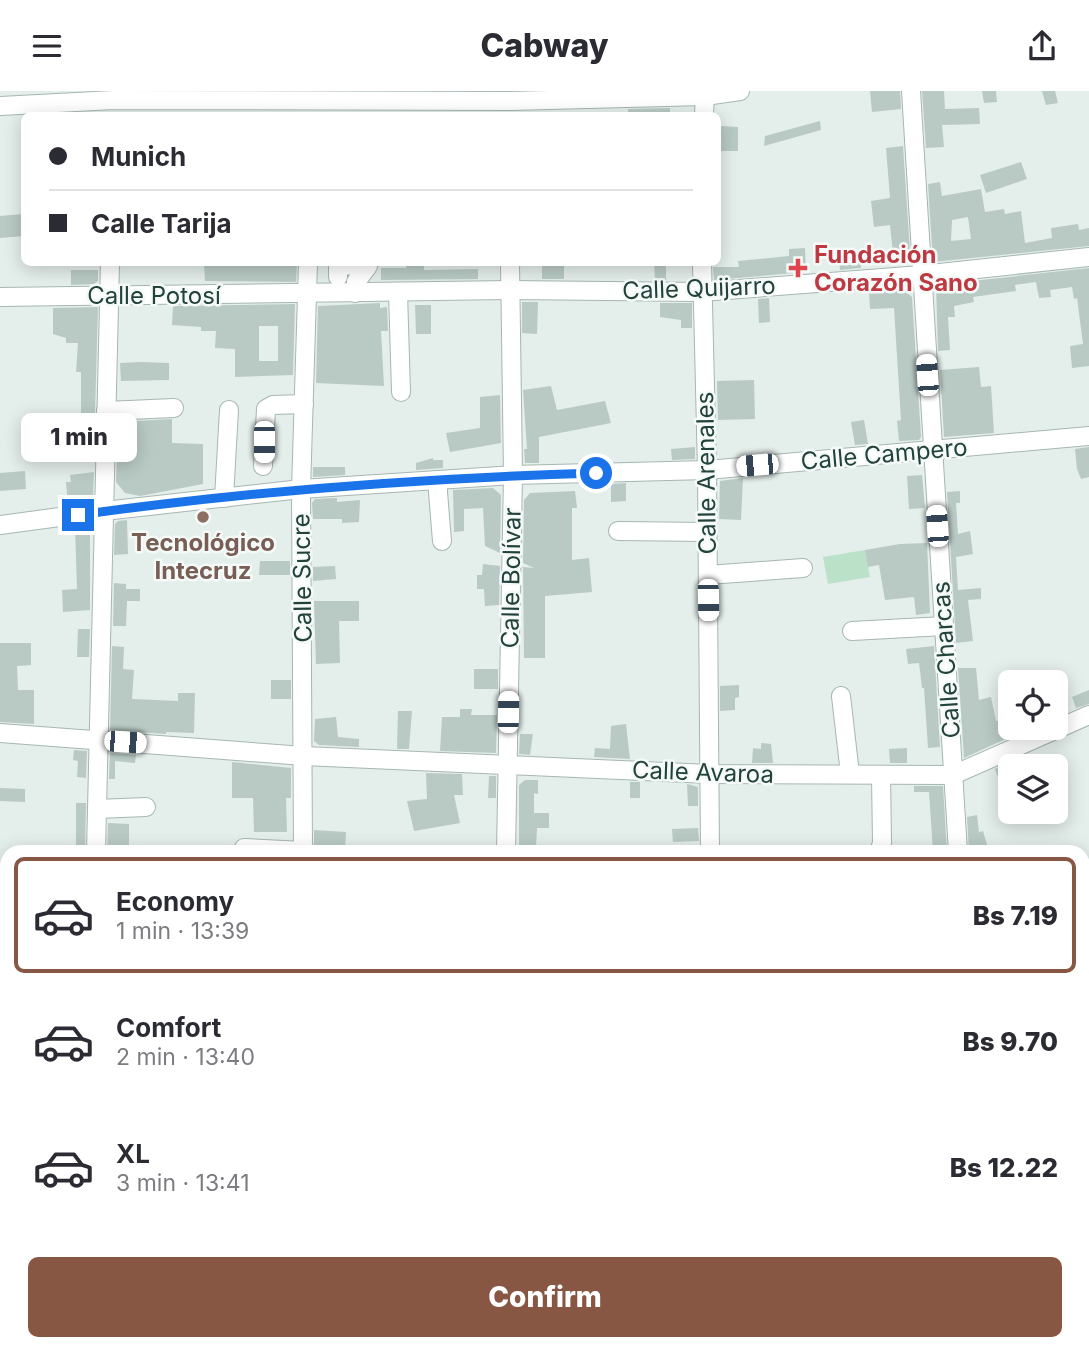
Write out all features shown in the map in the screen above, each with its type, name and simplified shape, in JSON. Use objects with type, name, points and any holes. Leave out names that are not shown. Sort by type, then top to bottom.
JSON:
[{"type":"street","points":[[0,106],[114,102],[510,102],[740,91]]},
{"type":"street","name":"Calle Charcas","points":[[911,91],[958,845]]},
{"type":"street","points":[[704,112],[705,93]]},
{"type":"street","name":"Calle Quijarro","points":[[308,294],[510,290],[701,292],[921,275],[1089,257]]},
{"type":"street","points":[[96,845],[110,266]]},
{"type":"street","name":"Calle Sucre","points":[[303,845],[301,489],[308,266]]},
{"type":"street","points":[[338,266],[338,277]]},
{"type":"street","points":[[355,293],[356,282],[367,266]]},
{"type":"street","name":"Calle Bolívar","points":[[506,845],[513,475],[510,266]]},
{"type":"street","name":"Calle Arenales","points":[[702,266],[707,470],[710,845]]},
{"type":"street","points":[[398,292],[401,392]]},
{"type":"street","name":"Calle Potosí","points":[[0,297],[308,294]]},
{"type":"street","points":[[264,466],[266,409],[273,405],[304,404]]},
{"type":"street","points":[[106,411],[174,408]]},
{"type":"street","points":[[223,498],[229,410]]},
{"type":"street","name":"Calle Campero","points":[[0,525],[301,489],[513,475],[707,470],[1089,436]]},
{"type":"street","points":[[437,481],[442,541]]},
{"type":"street","points":[[618,531],[707,531]]},
{"type":"street","points":[[708,575],[803,569]]},
{"type":"street","points":[[852,631],[944,626]]},
{"type":"street","points":[[841,696],[850,774]]},
{"type":"street","name":"Calle Avaroa","points":[[0,733],[304,756],[710,774],[953,775],[1089,715]]},
{"type":"street","points":[[881,775],[881,845]]},
{"type":"street","points":[[97,809],[146,807]]},
{"type":"green space","points":[[865,550],[870,577],[828,584],[823,557]]},
{"type":"building","points":[[870,91],[900,91],[901,109],[872,112]]},
{"type":"building","points":[[922,91],[944,91],[945,109],[979,108],[980,124],[942,125],[944,147],[926,148]]},
{"type":"building","points":[[982,91],[996,91],[997,102],[984,103]]},
{"type":"building","points":[[1042,91],[1055,91],[1058,103],[1046,105]]},
{"type":"building","points":[[670,108],[670,112],[628,112],[628,109]]},
{"type":"building","points":[[820,121],[821,130],[764,146],[765,136]]},
{"type":"building","points":[[721,126],[738,127],[738,151],[721,151]]},
{"type":"building","points":[[903,146],[910,252],[893,254],[890,225],[874,227],[871,201],[890,198],[886,148]]},
{"type":"building","points":[[1021,162],[1027,179],[986,193],[980,175]]},
{"type":"building","points":[[940,182],[942,196],[981,189],[985,212],[1004,209],[1005,214],[1021,211],[1025,243],[1052,238],[1051,228],[1078,224],[1079,230],[1089,228],[1089,246],[933,262],[928,184]],"holes":[[[968,217],[971,239],[951,241],[952,220]]]},
{"type":"building","points":[[21,214],[21,236],[0,238],[0,216]]},
{"type":"building","points":[[805,248],[806,272],[714,280],[713,267],[739,267],[738,261],[789,256],[789,249]]},
{"type":"building","points":[[838,251],[860,251],[861,268],[840,270]]},
{"type":"building","points":[[204,266],[297,266],[296,282],[205,281]]},
{"type":"building","points":[[424,266],[424,270],[478,269],[478,279],[381,280],[381,268]]},
{"type":"building","points":[[542,266],[564,266],[564,279],[542,279]]},
{"type":"building","points":[[654,266],[666,266],[666,280],[655,280]]},
{"type":"building","points":[[1089,268],[1089,366],[1072,368],[1070,346],[1083,344],[1077,298],[1074,299],[1072,287],[1050,290],[1051,297],[1039,298],[1036,282],[1015,285],[1016,291],[973,297],[974,302],[954,306],[955,317],[948,317],[950,350],[938,351],[936,285]]},
{"type":"building","points":[[71,270],[98,270],[98,281],[94,284],[71,285]]},
{"type":"building","points":[[902,288],[912,297],[921,437],[919,440],[899,441],[897,421],[901,420],[894,308],[870,309],[869,290]]},
{"type":"building","points":[[769,298],[770,322],[759,323],[758,299]]},
{"type":"building","points":[[522,302],[538,302],[537,334],[522,333]]},
{"type":"building","points":[[380,303],[380,308],[387,307],[388,331],[381,331],[384,386],[316,383],[318,306]]},
{"type":"building","points":[[660,303],[692,303],[692,328],[681,328],[681,320],[660,317]]},
{"type":"building","points":[[295,304],[293,375],[235,377],[235,349],[215,348],[216,331],[172,325],[173,306]],"holes":[[[259,326],[278,326],[278,361],[259,361]]]},
{"type":"building","points":[[415,305],[431,305],[431,334],[416,334]]},
{"type":"building","points":[[98,307],[94,448],[64,449],[63,417],[81,416],[81,372],[76,372],[78,343],[66,343],[66,338],[53,334],[53,308]]},
{"type":"building","points":[[120,363],[169,363],[169,380],[121,381]]},
{"type":"building","points":[[979,367],[981,387],[991,386],[994,433],[944,437],[940,370]]},
{"type":"building","points":[[754,380],[755,419],[718,420],[717,381]]},
{"type":"building","points":[[551,386],[557,410],[605,401],[611,423],[539,437],[539,463],[525,463],[524,449],[527,449],[523,390]]},
{"type":"building","points":[[500,395],[501,443],[450,452],[446,433],[480,428],[480,397]]},
{"type":"building","points":[[172,419],[172,443],[203,444],[203,484],[140,496],[125,493],[116,482],[118,422]]},
{"type":"building","points":[[864,420],[868,444],[855,445],[851,422]]},
{"type":"building","points":[[695,447],[695,459],[672,460],[671,449]]},
{"type":"building","points":[[1089,447],[1089,477],[1081,479],[1075,449]]},
{"type":"building","points":[[433,458],[443,460],[443,468],[416,470],[416,463]]},
{"type":"building","points":[[313,467],[345,467],[345,475],[313,477]]},
{"type":"building","points":[[25,471],[26,489],[0,491],[0,473]]},
{"type":"building","points":[[94,472],[93,496],[87,502],[68,504],[66,482],[71,482],[70,475]]},
{"type":"building","points":[[922,475],[925,508],[909,509],[907,476]]},
{"type":"building","points":[[743,478],[741,520],[719,519],[720,481]]},
{"type":"building","points":[[626,483],[626,501],[611,502],[611,484]]},
{"type":"building","points":[[493,488],[501,495],[500,553],[485,546],[483,508],[464,509],[464,531],[454,532],[453,490]]},
{"type":"building","points":[[575,491],[577,508],[572,508],[572,560],[589,558],[592,592],[545,596],[545,658],[524,658],[523,567],[534,568],[523,563],[524,500],[530,493]]},
{"type":"building","points":[[960,491],[960,503],[956,503],[958,534],[970,531],[973,554],[956,557],[958,590],[981,588],[981,599],[968,600],[973,641],[956,643],[947,492]]},
{"type":"building","points":[[337,498],[337,502],[360,500],[359,522],[342,523],[342,519],[313,519],[312,503],[315,499]]},
{"type":"building","points":[[127,520],[128,554],[114,555],[115,524]]},
{"type":"building","points":[[75,527],[85,527],[90,531],[90,610],[63,612],[62,590],[77,589]]},
{"type":"building","points":[[927,543],[930,613],[916,615],[914,597],[885,600],[879,565],[868,567],[865,550]]},
{"type":"building","points":[[260,561],[290,561],[290,575],[259,575]]},
{"type":"building","points":[[483,564],[500,566],[499,605],[485,606],[484,589],[477,589],[477,575],[482,575]]},
{"type":"building","points":[[335,566],[336,579],[313,581],[313,567]]},
{"type":"building","points":[[114,583],[126,584],[126,589],[140,589],[140,601],[127,601],[126,626],[113,626]]},
{"type":"building","points":[[314,601],[359,601],[359,621],[339,621],[340,663],[316,664]]},
{"type":"building","points":[[78,629],[90,629],[89,657],[77,657]]},
{"type":"building","points":[[0,643],[31,643],[31,665],[17,666],[18,690],[34,690],[34,724],[0,722]]},
{"type":"building","points":[[112,646],[124,647],[123,669],[134,670],[132,699],[178,701],[178,693],[195,693],[194,733],[110,730]]},
{"type":"building","points":[[934,646],[940,747],[928,748],[924,688],[919,663],[908,664],[906,649]]},
{"type":"building","points":[[958,668],[976,668],[979,700],[991,697],[998,721],[998,740],[1003,740],[964,758]]},
{"type":"building","points":[[474,669],[498,669],[498,689],[474,689]]},
{"type":"building","points":[[271,680],[291,680],[291,699],[271,699]]},
{"type":"building","points":[[739,685],[735,710],[720,711],[720,686]]},
{"type":"building","points":[[1089,690],[1089,704],[1076,708],[1072,697]]},
{"type":"building","points":[[460,709],[472,709],[471,715],[497,715],[496,753],[440,751],[442,717],[460,717]]},
{"type":"building","points":[[398,711],[412,711],[409,749],[397,749]]},
{"type":"building","points":[[336,717],[338,737],[359,739],[359,747],[319,745],[314,741],[315,719]]},
{"type":"building","points":[[626,724],[630,759],[594,757],[595,748],[610,749],[611,726]]},
{"type":"building","points":[[520,734],[533,734],[530,755],[519,754]]},
{"type":"building","points":[[761,743],[771,744],[773,763],[752,763],[753,748],[761,749]]},
{"type":"building","points":[[907,748],[907,763],[890,763],[889,749]]},
{"type":"building","points":[[74,750],[87,751],[86,778],[77,777],[78,761],[73,760]]},
{"type":"building","points":[[110,753],[136,755],[135,763],[115,761],[115,779],[109,779]]},
{"type":"building","points":[[232,762],[291,768],[291,798],[286,798],[287,832],[254,832],[253,798],[232,798]]},
{"type":"building","points":[[426,773],[462,774],[463,795],[454,795],[460,823],[414,831],[407,801],[427,799]]},
{"type":"building","points":[[489,776],[496,776],[496,798],[488,798]]},
{"type":"building","points":[[525,780],[538,780],[538,794],[534,793],[534,813],[549,813],[549,828],[537,828],[536,845],[519,845],[519,785]]},
{"type":"building","points":[[630,782],[640,782],[640,798],[630,798]]},
{"type":"building","points":[[687,784],[698,787],[698,806],[688,806]]},
{"type":"building","points":[[914,786],[943,786],[947,845],[933,845],[929,792],[914,792]]},
{"type":"building","points":[[0,788],[25,789],[25,802],[0,801]]},
{"type":"building","points":[[76,803],[86,803],[85,845],[76,845]]},
{"type":"building","points":[[977,815],[979,832],[983,831],[987,845],[969,845],[967,817]]},
{"type":"building","points":[[108,823],[129,824],[129,845],[107,845]]},
{"type":"building","points":[[698,828],[699,841],[673,842],[672,829]]},
{"type":"building","points":[[314,830],[346,832],[345,845],[314,845]]},
{"type":"place","name":"Fundación Corazón Sano","points":[[798,268]]},
{"type":"place","name":"Tecnológico Intecruz","points":[[203,517]]},
{"type":"route","points":[[78,515],[301,489],[513,475],[596,473]]}]
